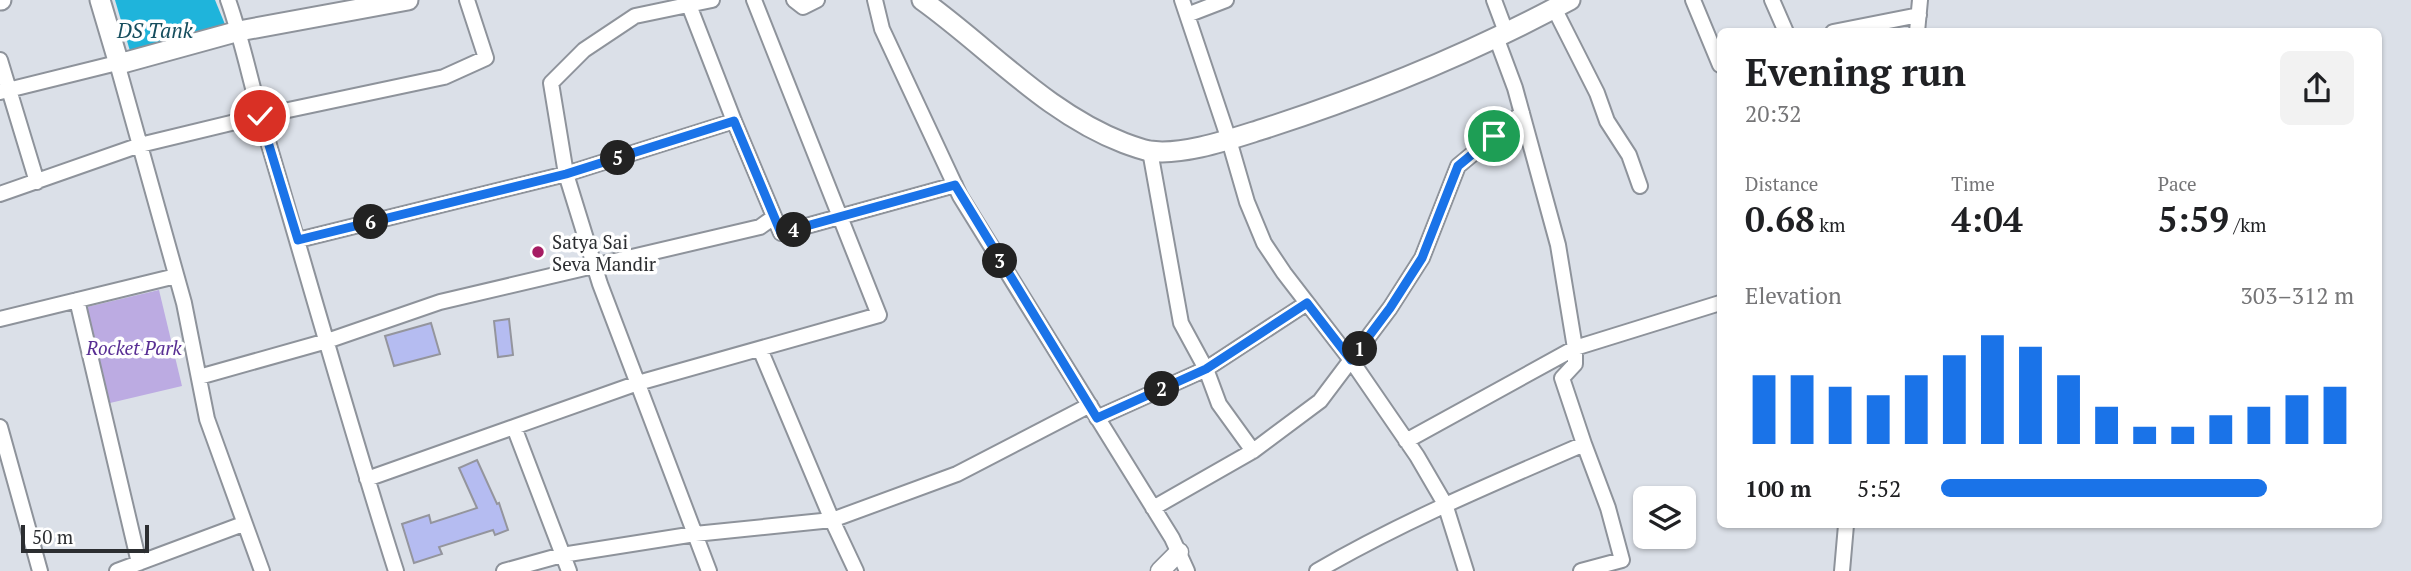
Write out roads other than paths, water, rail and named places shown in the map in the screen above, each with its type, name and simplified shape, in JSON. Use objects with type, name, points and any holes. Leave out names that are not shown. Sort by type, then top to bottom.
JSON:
[{"type":"main road","points":[[100,0],[117,64],[239,31],[408,0]]},
{"type":"main road","points":[[922,0],[1082,125],[1125,144],[1150,151],[1180,150],[1229,140],[1313,113],[1418,73],[1562,4]]},
{"type":"street","points":[[228,0],[396,571]]},
{"type":"street","points":[[0,194],[140,145],[260,116],[444,77],[486,58],[467,0]]},
{"type":"street","points":[[709,571],[594,267],[566,174],[551,83],[584,51],[635,16],[712,0]]},
{"type":"street","points":[[367,479],[638,383],[879,315],[754,0]]},
{"type":"street","points":[[794,0],[803,7],[817,0]]},
{"type":"street","points":[[875,0],[882,29],[955,185],[1153,508],[1187,571]]},
{"type":"street","points":[[1182,0],[1247,202],[1264,243],[1351,360],[1445,504],[1466,571]]},
{"type":"street","points":[[1187,15],[1226,0]]},
{"type":"street","points":[[1494,0],[1558,245],[1575,348],[1575,364],[1562,378],[1608,508],[1622,560],[1581,571]]},
{"type":"street","points":[[1693,0],[1717,58]]},
{"type":"street","points":[[1772,0],[1784,28]]},
{"type":"street","points":[[1917,28],[1920,0]]},
{"type":"street","points":[[688,3],[781,233],[955,185]]},
{"type":"street","points":[[1562,4],[1606,121],[1629,155],[1640,186]]},
{"type":"street","points":[[1853,28],[1919,15]]},
{"type":"street","points":[[0,60],[5,91],[37,182]]},
{"type":"street","points":[[5,91],[117,64],[176,276],[207,419],[262,571]]},
{"type":"street","points":[[1153,508],[1253,452],[1320,401],[1390,308],[1422,258],[1458,166],[1522,113]]},
{"type":"street","points":[[298,240],[566,174],[734,121]]},
{"type":"street","points":[[1150,151],[1181,323],[1206,369],[1219,404],[1253,452]]},
{"type":"street","points":[[199,377],[327,341],[440,302],[760,227],[774,217]]},
{"type":"street","points":[[0,318],[176,276]]},
{"type":"street","points":[[77,300],[139,563]]},
{"type":"street","points":[[505,571],[562,555],[695,534],[832,520],[957,474],[1093,412],[1206,369],[1307,303]]},
{"type":"street","points":[[1406,441],[1575,348],[1717,304]]},
{"type":"street","points":[[760,349],[856,571]]},
{"type":"street","points":[[0,427],[40,571]]},
{"type":"street","points":[[514,427],[569,571]]},
{"type":"street","points":[[1317,571],[1360,546],[1445,504],[1584,444]]},
{"type":"street","points":[[117,571],[243,524]]},
{"type":"street","points":[[1842,571],[1846,528]]},
{"type":"street","points":[[1160,571],[1179,552]]},
{"type":"water","name":"DS Tank","points":[[115,0],[215,0],[231,39],[135,68]]},
{"type":"place","name":"Satya Sai Seva Mandir","points":[[538,252]]},
{"type":"park label","name":"Rocket Park","points":[[134,347]]}]
